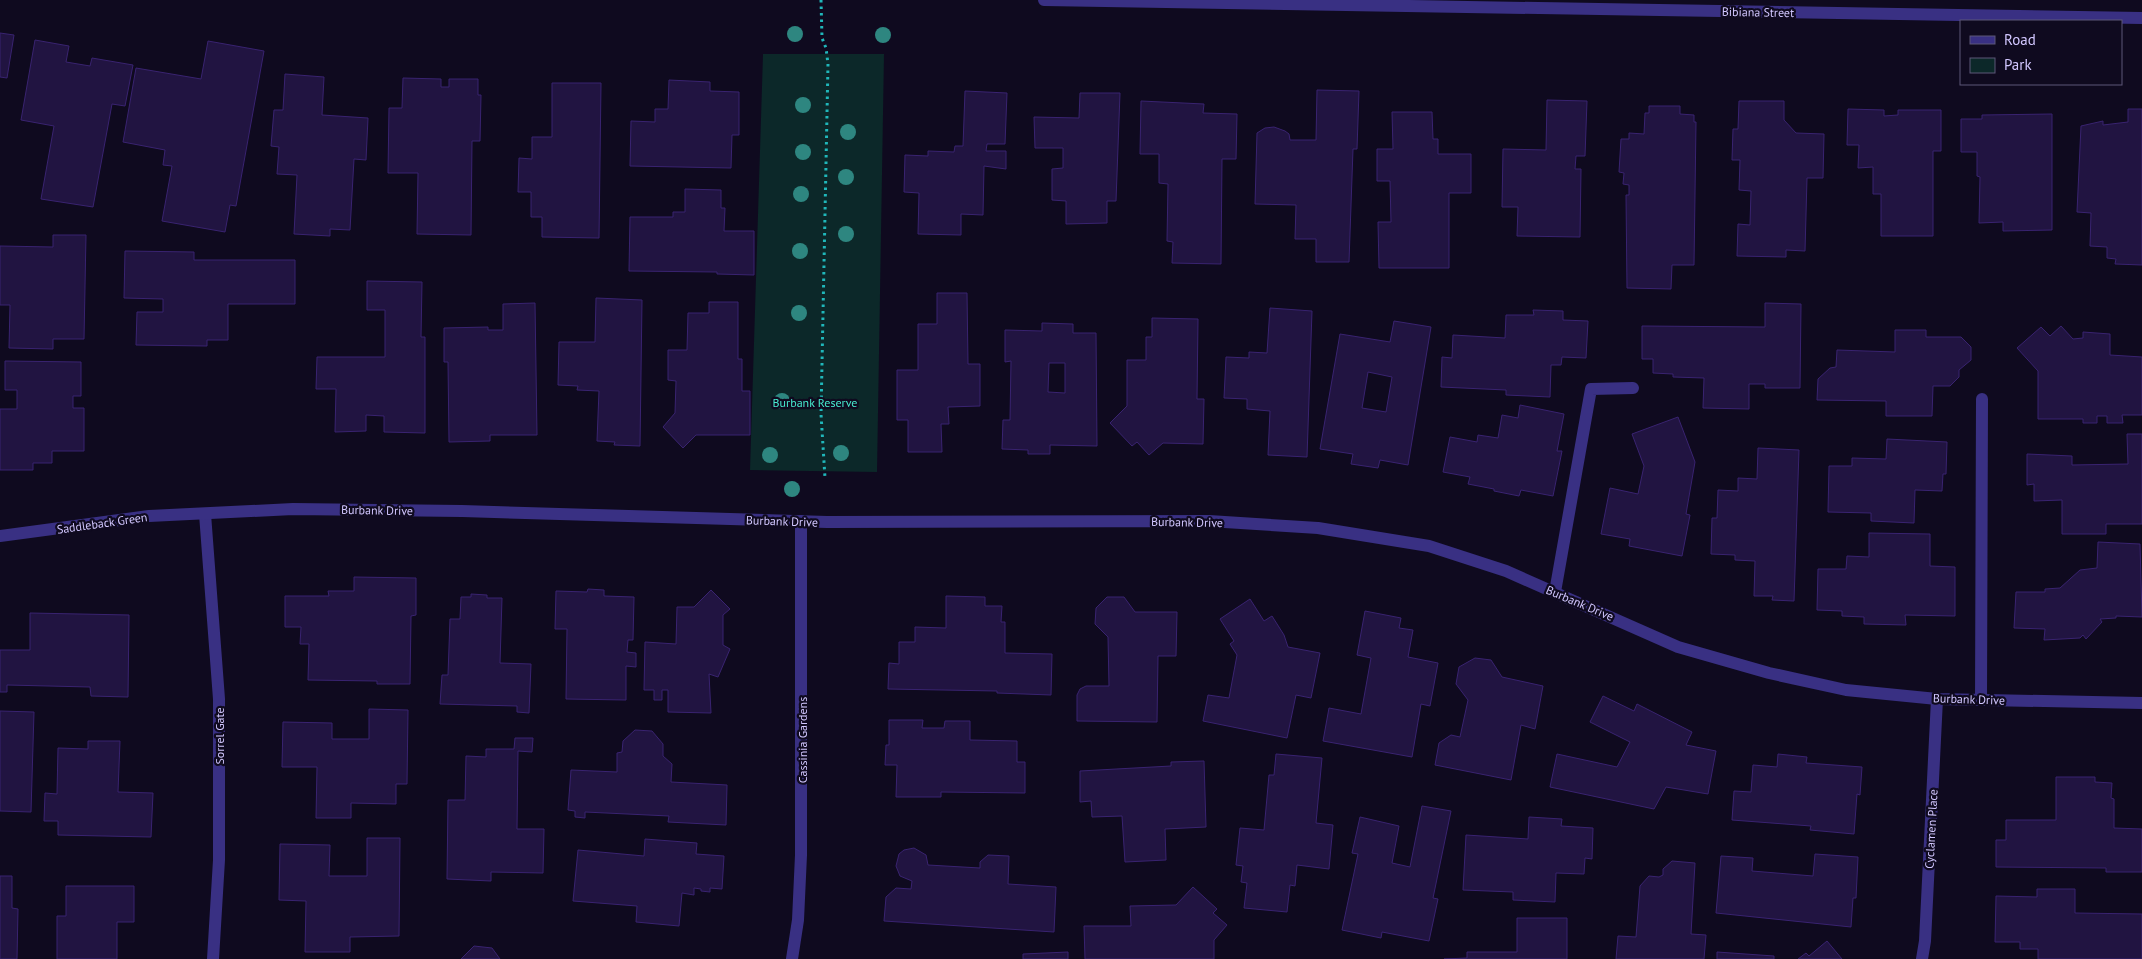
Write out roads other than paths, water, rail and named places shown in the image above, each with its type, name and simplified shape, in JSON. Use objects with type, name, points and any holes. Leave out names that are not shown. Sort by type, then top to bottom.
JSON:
[{"type":"street","name":"Bibiana Street","points":[[1044,0],[1634,5],[2142,18]]},
{"type":"street","points":[[1555,592],[1591,389],[1633,388]]},
{"type":"street","points":[[1981,700],[1982,399]]},
{"type":"street","name":"Burbank Drive","points":[[205,514],[303,509],[801,521],[1209,521],[1318,528],[1430,546],[1506,571],[1678,646],[1769,673],[1846,690],[1937,699],[2142,702]]},
{"type":"street","name":"Saddleback Green","points":[[0,536],[149,516],[205,514]]},
{"type":"street","name":"Sorrel Gate","points":[[205,514],[219,699],[219,860],[212,959]]},
{"type":"street","name":"Cassinia Gardens","points":[[792,959],[798,920],[801,837],[801,521]]},
{"type":"street","name":"Cyclamen Place","points":[[1922,959],[1925,941],[1937,699]]},
{"type":"park label","name":"Burbank Reserve","points":[[815,402]]}]
